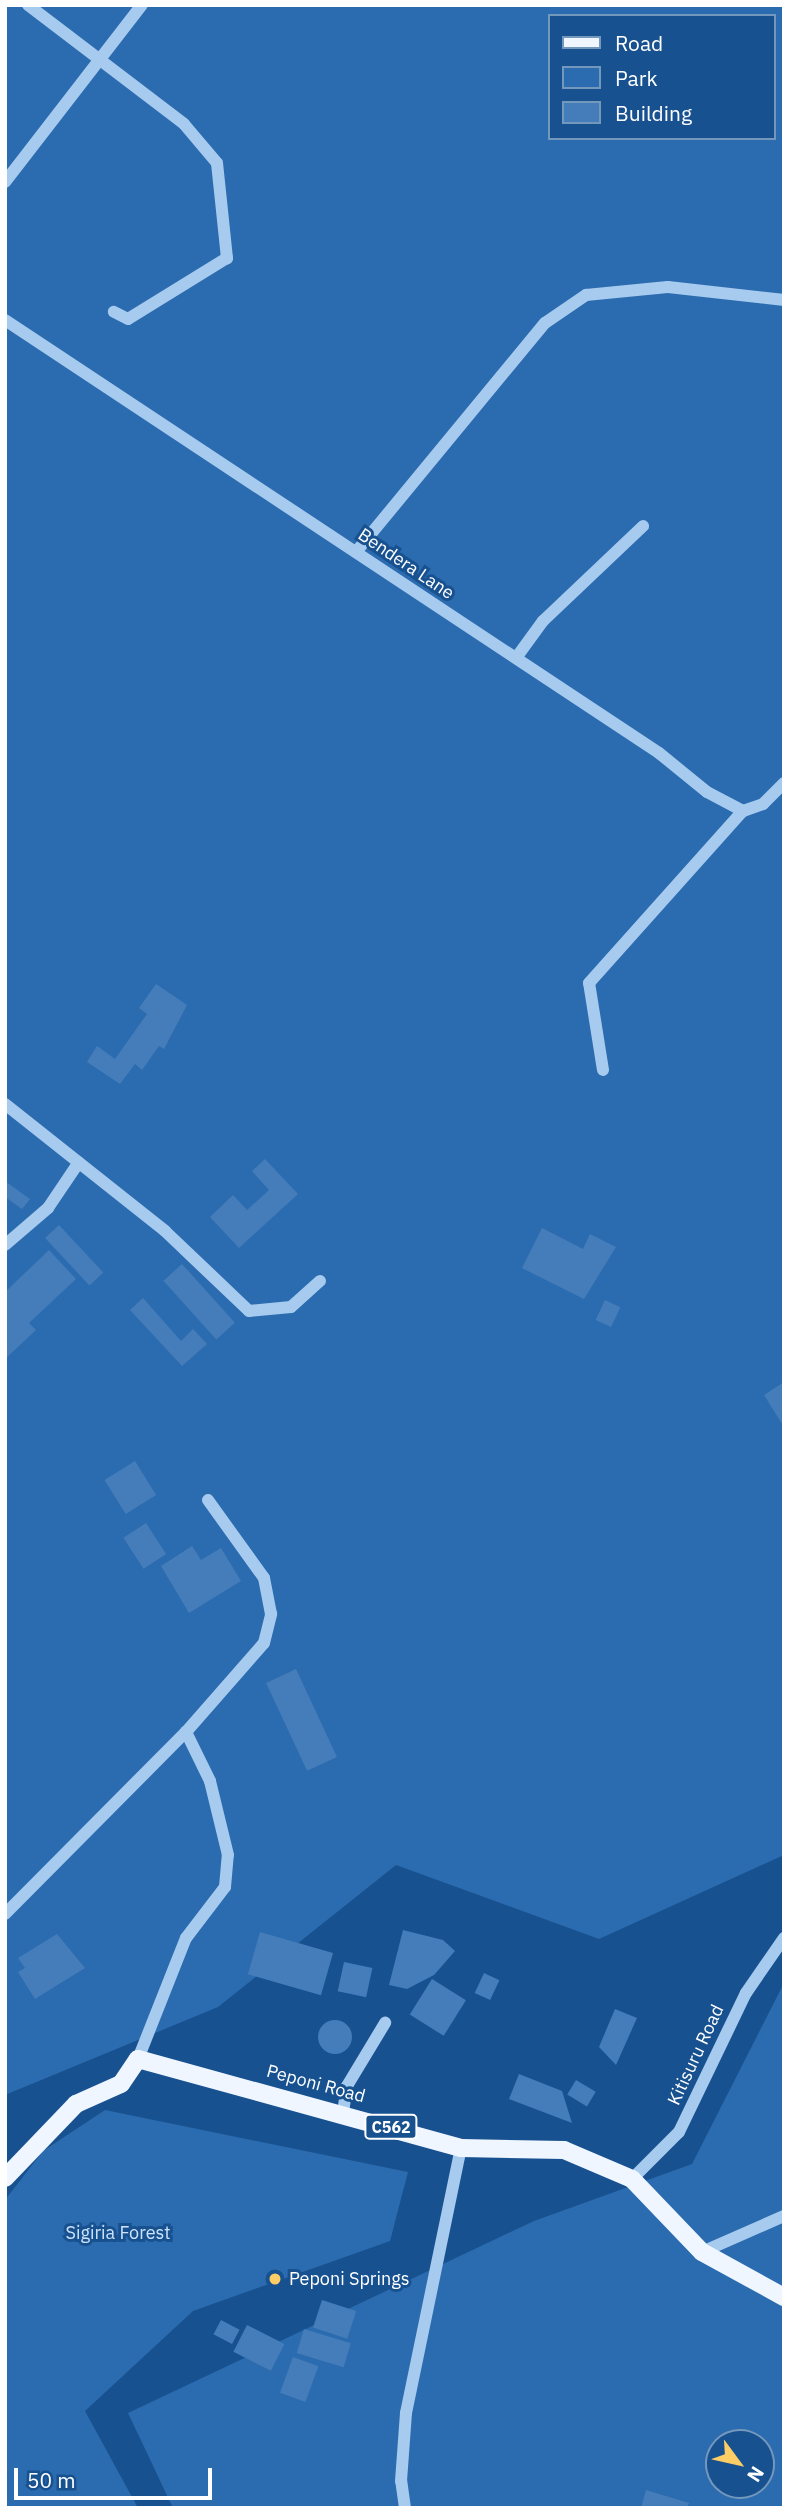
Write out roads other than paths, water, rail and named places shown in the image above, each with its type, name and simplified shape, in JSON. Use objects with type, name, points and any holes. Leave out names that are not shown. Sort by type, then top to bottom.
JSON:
[{"type":"main road","name":"Peponi Road","points":[[138,2059],[343,2113],[461,2148],[548,2145],[632,2179],[702,2252],[784,2297]]},
{"type":"main road","points":[[5,2178],[76,2104],[121,2084],[138,2059]]},
{"type":"street","points":[[28,5],[184,124],[216,163],[228,240],[227,258],[128,319],[114,312]]},
{"type":"street","points":[[5,181],[102,60],[142,5]]},
{"type":"street","points":[[356,552],[545,323],[586,295],[668,287],[784,300]]},
{"type":"street","name":"Bendera Lane","points":[[5,320],[743,811]]},
{"type":"street","points":[[516,658],[543,621],[643,526]]},
{"type":"street","points":[[603,1070],[589,982],[743,811],[784,783]]},
{"type":"street","points":[[5,1104],[165,1231],[248,1311],[291,1307],[320,1281]]},
{"type":"street","points":[[5,1245],[48,1208],[79,1162]]},
{"type":"street","points":[[5,1914],[186,1732],[264,1643],[271,1614],[264,1578],[208,1500]]},
{"type":"street","points":[[138,2059],[186,1938],[225,1887],[228,1855],[210,1781],[186,1732]]},
{"type":"street","name":"Kitisuru Road","points":[[632,2179],[679,2132],[746,1993],[784,1938]]},
{"type":"street","points":[[343,2113],[347,2086],[385,2023]]},
{"type":"street","points":[[405,2508],[401,2481],[406,2413],[461,2148]]},
{"type":"street","points":[[702,2252],[784,2216]]},
{"type":"place","name":"Peponi Springs","points":[[275,2279]]},
{"type":"park label","name":"Sigiria Forest","points":[[118,2233]]}]
